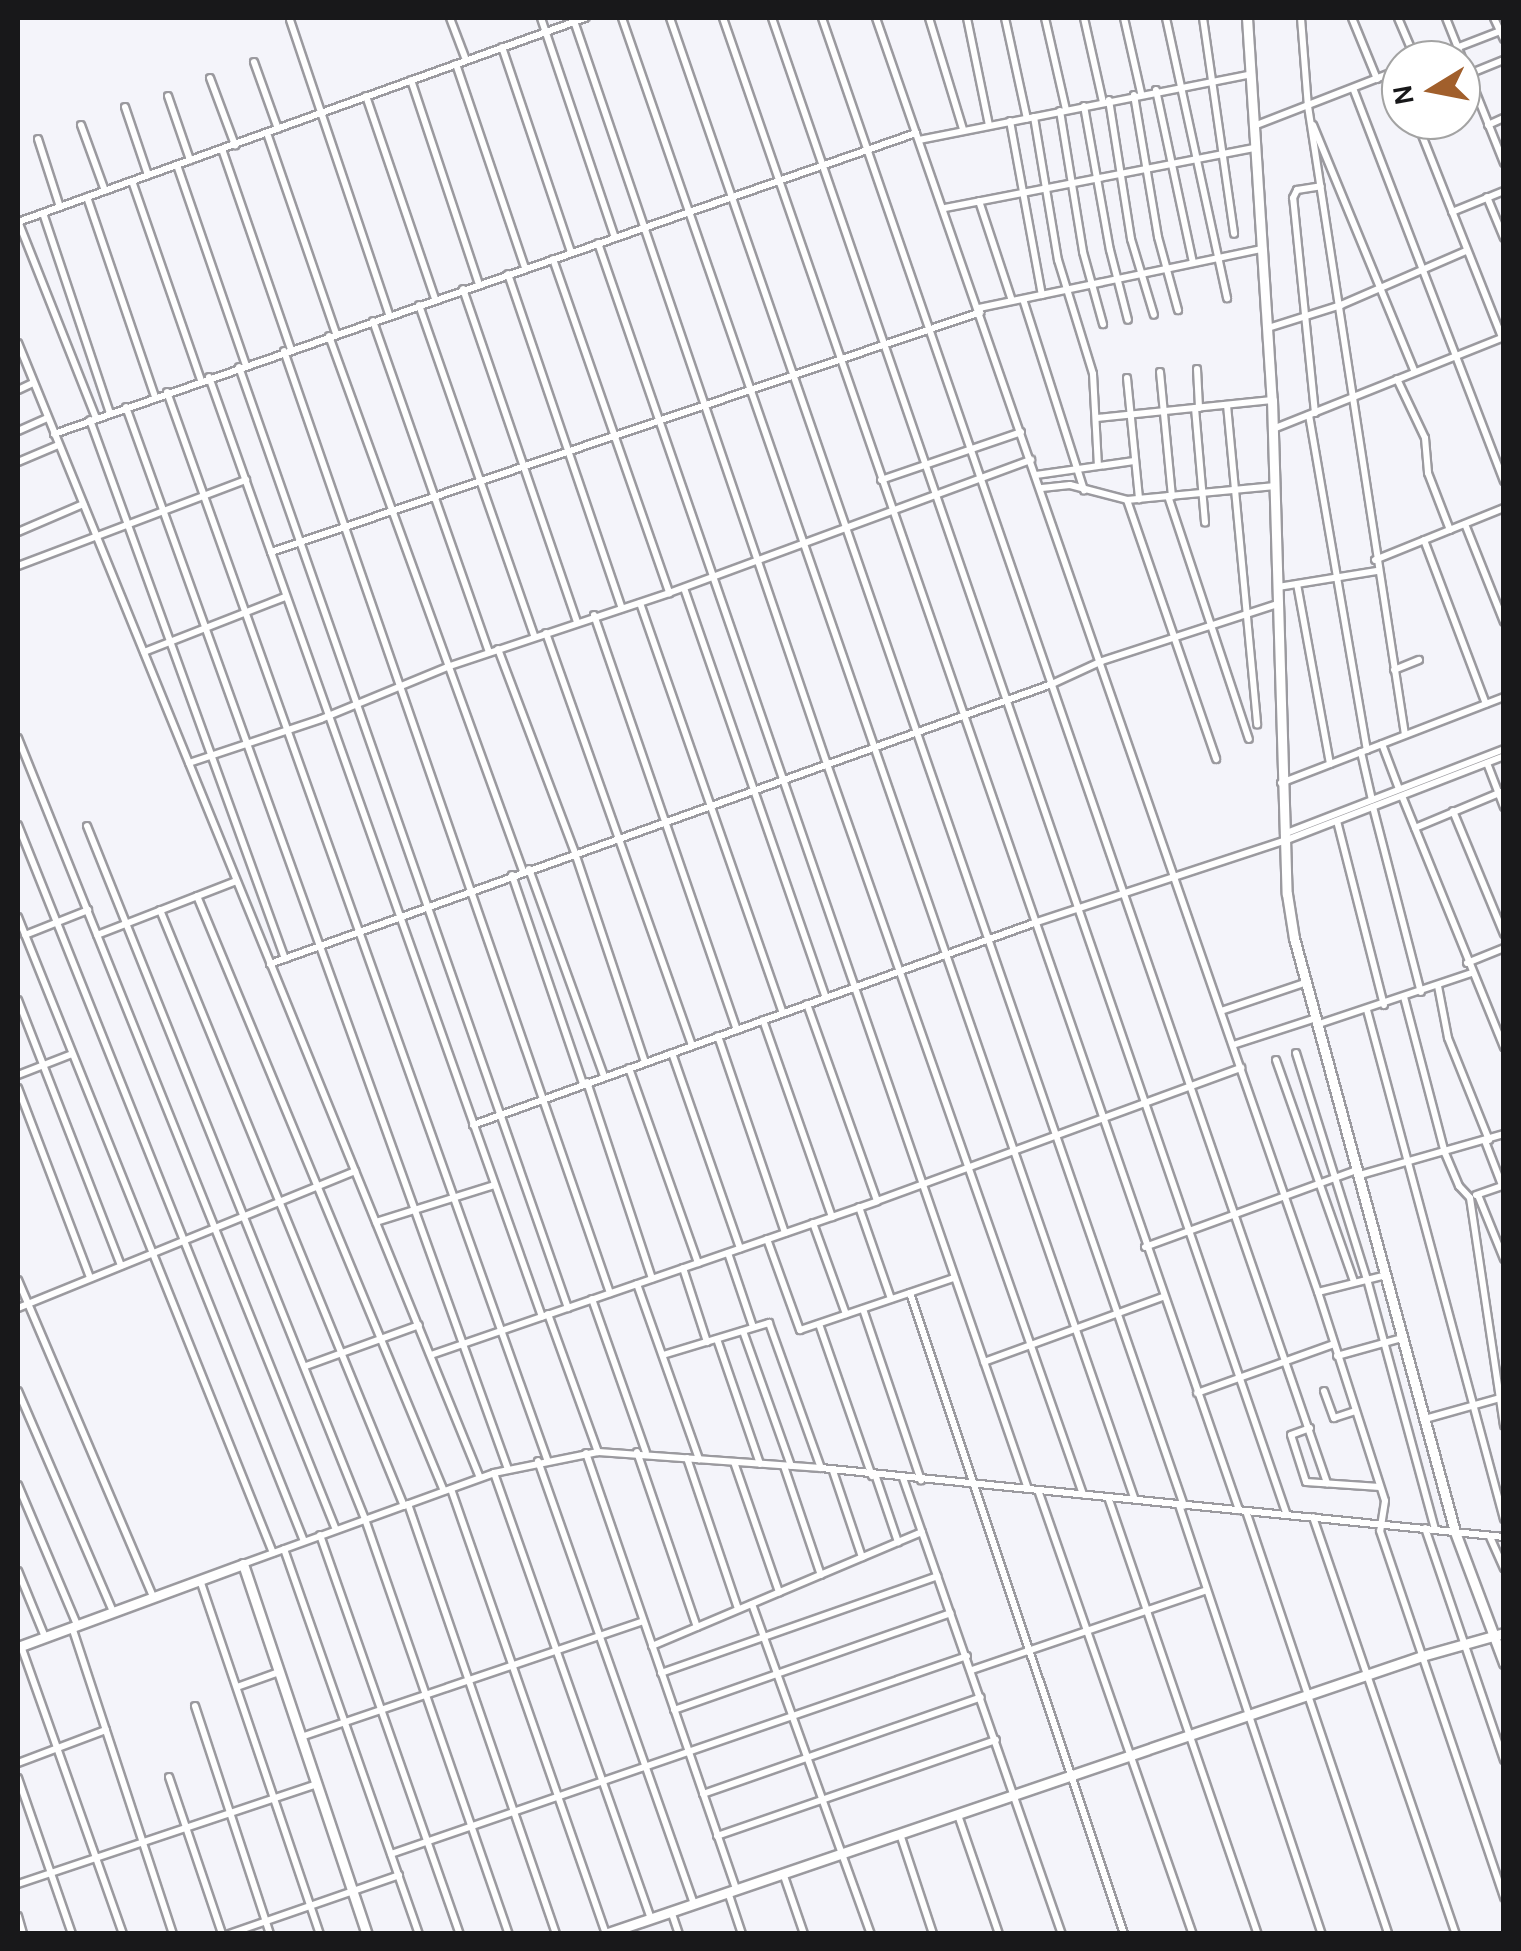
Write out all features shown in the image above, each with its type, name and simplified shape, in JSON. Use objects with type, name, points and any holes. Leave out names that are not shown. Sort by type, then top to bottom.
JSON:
[{"type":"main road","points":[[1247,18],[1272,400],[1281,839],[1286,894],[1455,1532],[1498,1632],[1504,1663]]},
{"type":"main road","points":[[19,1647],[243,1564],[367,1934]]},
{"type":"main road","points":[[610,1933],[1498,1632]]},
{"type":"street","points":[[450,18],[466,60]]},
{"type":"street","points":[[541,18],[616,238]]},
{"type":"street","points":[[285,959],[126,524],[93,419],[18,221],[585,18]]},
{"type":"street","points":[[622,18],[1135,1500]]},
{"type":"street","points":[[670,18],[1118,1313],[1322,1934]]},
{"type":"street","points":[[723,18],[1145,1247],[1308,1696],[1388,1934]]},
{"type":"street","points":[[772,18],[1287,1515]]},
{"type":"street","points":[[822,18],[1328,1483]]},
{"type":"street","points":[[876,18],[1286,1196],[1380,1487],[1384,1501],[1381,1524],[1504,1898]]},
{"type":"street","points":[[930,18],[963,129]]},
{"type":"street","points":[[967,18],[989,125]]},
{"type":"street","points":[[1005,18],[1046,188],[1058,260],[1093,374],[1098,464]]},
{"type":"street","points":[[1045,18],[1091,284],[1103,324]]},
{"type":"street","points":[[1084,18],[1122,174],[1131,239],[1154,316]]},
{"type":"street","points":[[1124,18],[1148,168],[1178,310]]},
{"type":"street","points":[[1166,18],[1227,298]]},
{"type":"street","points":[[1202,18],[1234,234]]},
{"type":"street","points":[[1301,18],[1308,110],[1340,304],[1376,571],[1405,735]]},
{"type":"street","points":[[1352,18],[1377,79]]},
{"type":"street","points":[[1494,18],[1502,35]]},
{"type":"street","points":[[574,19],[826,764],[1083,1494]]},
{"type":"street","points":[[290,20],[389,315]]},
{"type":"street","points":[[502,47],[571,252]]},
{"type":"street","points":[[254,62],[278,130]]},
{"type":"street","points":[[456,64],[524,268]]},
{"type":"street","points":[[54,434],[205,378],[868,150],[918,136],[1250,74]]},
{"type":"street","points":[[1254,126],[1308,110],[1381,77]]},
{"type":"street","points":[[210,78],[235,145]]},
{"type":"street","points":[[410,80],[479,284]]},
{"type":"street","points":[[1353,88],[1504,481]]},
{"type":"street","points":[[1156,90],[1193,263]]},
{"type":"street","points":[[168,96],[190,160]]},
{"type":"street","points":[[366,96],[435,299]]},
{"type":"street","points":[[1084,106],[1116,279],[1128,320]]},
{"type":"street","points":[[1481,106],[1504,163]]},
{"type":"street","points":[[126,107],[148,176]]},
{"type":"street","points":[[1308,110],[1416,372]]},
{"type":"street","points":[[1488,125],[1504,118]]},
{"type":"street","points":[[1010,121],[1042,295]]},
{"type":"street","points":[[81,125],[105,191]]},
{"type":"street","points":[[267,133],[390,512],[604,1076]]},
{"type":"street","points":[[38,139],[60,207]]},
{"type":"street","points":[[1273,429],[1503,338],[1424,140]]},
{"type":"street","points":[[945,208],[1256,148]]},
{"type":"street","points":[[222,149],[343,529],[545,1096],[610,1293]]},
{"type":"street","points":[[177,165],[300,543],[568,1308]]},
{"type":"street","points":[[132,181],[246,480],[473,1125],[598,1452]]},
{"type":"street","points":[[1321,186],[1297,190],[1293,198],[1308,317],[1312,414],[1373,804],[1421,992]]},
{"type":"street","points":[[1452,212],[1504,190]]},
{"type":"street","points":[[87,197],[155,396]]},
{"type":"street","points":[[1487,197],[1504,238]]},
{"type":"street","points":[[979,202],[1012,301]]},
{"type":"street","points":[[43,212],[110,413]]},
{"type":"street","points":[[598,243],[1028,1489]]},
{"type":"street","points":[[271,552],[840,361],[980,310],[1262,249]]},
{"type":"street","points":[[1268,328],[1308,317],[1466,252]]},
{"type":"street","points":[[553,258],[670,593]]},
{"type":"street","points":[[508,274],[622,608]]},
{"type":"street","points":[[463,290],[577,622]]},
{"type":"street","points":[[1023,299],[1084,490]]},
{"type":"street","points":[[418,305],[534,636]]},
{"type":"street","points":[[373,321],[432,497],[574,853],[645,1062]]},
{"type":"street","points":[[18,344],[480,1478]]},
{"type":"street","points":[[1198,368],[1205,523]]},
{"type":"street","points":[[1160,372],[1170,496],[1249,739]]},
{"type":"street","points":[[1126,378],[1139,498]]},
{"type":"street","points":[[1397,379],[1425,438],[1428,473],[1450,530]]},
{"type":"street","points":[[18,390],[34,383]]},
{"type":"street","points":[[167,392],[547,1458]]},
{"type":"street","points":[[1097,418],[1272,400]]},
{"type":"street","points":[[1226,405],[1257,725]]},
{"type":"street","points":[[126,407],[508,1469]]},
{"type":"street","points":[[18,430],[48,418]]},
{"type":"street","points":[[881,480],[1021,432]]},
{"type":"street","points":[[18,462],[58,445]]},
{"type":"street","points":[[188,763],[400,688],[446,667],[670,593],[1031,460]]},
{"type":"street","points":[[1036,475],[1134,461]]},
{"type":"street","points":[[18,566],[246,480]]},
{"type":"street","points":[[1042,488],[1070,485],[1127,500],[1275,486]]},
{"type":"street","points":[[1127,500],[1216,760]]},
{"type":"street","points":[[18,532],[83,504]]},
{"type":"street","points":[[1375,560],[1504,508]]},
{"type":"street","points":[[1465,524],[1504,622]]},
{"type":"street","points":[[1424,540],[1486,704]]},
{"type":"street","points":[[1277,587],[1376,571]]},
{"type":"street","points":[[1298,584],[1330,764]]},
{"type":"street","points":[[684,587],[826,998]]},
{"type":"street","points":[[144,652],[285,598]]},
{"type":"street","points":[[640,603],[783,1013]]},
{"type":"street","points":[[270,964],[711,802],[1052,684],[1102,661],[1277,604]]},
{"type":"street","points":[[594,616],[736,1030]]},
{"type":"street","points":[[546,632],[621,835],[692,1046]]},
{"type":"street","points":[[1394,670],[1420,660]]},
{"type":"street","points":[[1280,783],[1504,697]]},
{"type":"street","points":[[18,738],[336,1530]]},
{"type":"street","points":[[1382,744],[1471,973],[1504,1046]]},
{"type":"street","points":[[1281,839],[1504,748]]},
{"type":"street","points":[[1400,793],[1504,756]]},
{"type":"street","points":[[1487,762],[1504,807]]},
{"type":"street","points":[[1415,828],[1501,792]]},
{"type":"street","points":[[473,1125],[1124,891],[1337,821],[1373,804]]},
{"type":"street","points":[[1454,811],[1504,934]]},
{"type":"street","points":[[1337,821],[1384,1005]]},
{"type":"street","points":[[18,825],[304,1541]]},
{"type":"street","points":[[87,826],[365,1519],[509,1934]]},
{"type":"street","points":[[512,875],[652,1279]]},
{"type":"street","points":[[97,935],[236,880]]},
{"type":"street","points":[[197,896],[380,1339],[447,1490],[610,1933]]},
{"type":"street","points":[[25,935],[88,910]]},
{"type":"street","points":[[160,910],[406,1505],[556,1934]]},
{"type":"street","points":[[18,922],[273,1553]]},
{"type":"street","points":[[1467,962],[1504,948]]},
{"type":"street","points":[[1233,1045],[1384,1005],[1471,973]]},
{"type":"street","points":[[1221,1010],[1307,982]]},
{"type":"street","points":[[1438,986],[1448,1038],[1503,1185],[1474,1196]]},
{"type":"street","points":[[1404,997],[1445,1152],[1458,1186],[1474,1196],[1504,1259]]},
{"type":"street","points":[[18,1000],[121,1266]]},
{"type":"street","points":[[807,1004],[877,1201]]},
{"type":"street","points":[[1366,1010],[1504,1519]]},
{"type":"street","points":[[763,1020],[832,1217]]},
{"type":"street","points":[[718,1036],[785,1233]]},
{"type":"street","points":[[672,1053],[740,1248]]},
{"type":"street","points":[[1296,1053],[1367,1279],[1435,1529]]},
{"type":"street","points":[[18,1075],[72,1054]]},
{"type":"street","points":[[1276,1060],[1354,1281]]},
{"type":"street","points":[[629,1068],[698,1263]]},
{"type":"street","points":[[432,1355],[832,1217],[1241,1068]]},
{"type":"street","points":[[18,1088],[90,1278]]},
{"type":"street","points":[[1145,1247],[1322,1182],[1504,1134]]},
{"type":"street","points":[[18,1308],[355,1170]]},
{"type":"street","points":[[376,1222],[495,1185]]},
{"type":"street","points":[[1474,1196],[1492,1368],[1504,1425]]},
{"type":"street","points":[[860,1207],[892,1299]]},
{"type":"street","points":[[814,1223],[846,1314]]},
{"type":"street","points":[[766,1239],[800,1330],[954,1278]]},
{"type":"street","points":[[728,1253],[753,1328]]},
{"type":"street","points":[[683,1268],[706,1342]]},
{"type":"street","points":[[1318,1292],[1386,1274]]},
{"type":"street","points":[[18,1280],[153,1598]]},
{"type":"street","points":[[637,1284],[699,1459]]},
{"type":"street","points":[[910,1292],[1124,1934]]},
{"type":"street","points":[[984,1362],[1163,1297]]},
{"type":"street","points":[[592,1300],[697,1627]]},
{"type":"street","points":[[863,1308],[921,1480]]},
{"type":"street","points":[[663,1355],[769,1323],[821,1468]]},
{"type":"street","points":[[819,1324],[898,1542]]},
{"type":"street","points":[[306,1366],[419,1325]]},
{"type":"street","points":[[744,1331],[820,1575]]},
{"type":"street","points":[[717,1338],[760,1464]]},
{"type":"street","points":[[1337,1356],[1402,1338]]},
{"type":"street","points":[[1197,1392],[1334,1344]]},
{"type":"street","points":[[1492,1368],[1504,1364]]},
{"type":"street","points":[[18,1391],[113,1612]]},
{"type":"street","points":[[1324,1391],[1334,1418],[1355,1411]]},
{"type":"street","points":[[1425,1419],[1501,1398]]},
{"type":"street","points":[[1310,1428],[1291,1435],[1306,1482],[1380,1487]]},
{"type":"street","points":[[243,1564],[494,1472],[547,1458],[598,1452],[641,1452],[821,1468],[874,1477],[1504,1537]]},
{"type":"street","points":[[586,1453],[717,1836],[742,1934]]},
{"type":"street","points":[[686,1458],[738,1609]]},
{"type":"street","points":[[538,1461],[694,1904]]},
{"type":"street","points":[[734,1462],[779,1592]]},
{"type":"street","points":[[834,1471],[862,1557]]},
{"type":"street","points":[[494,1472],[651,1918]]},
{"type":"street","points":[[902,1478],[1062,1934]]},
{"type":"street","points":[[18,1485],[74,1626],[173,1934]]},
{"type":"street","points":[[1038,1490],[1193,1934]]},
{"type":"street","points":[[1108,1497],[1258,1934]]},
{"type":"street","points":[[1313,1518],[1456,1934]]},
{"type":"street","points":[[1425,1528],[1468,1642],[1504,1760]]},
{"type":"street","points":[[652,1646],[922,1532]]},
{"type":"street","points":[[320,1536],[460,1934]]},
{"type":"street","points":[[1490,1536],[1504,1568]]},
{"type":"street","points":[[284,1549],[420,1934]]},
{"type":"street","points":[[18,1571],[45,1637]]},
{"type":"street","points":[[661,1673],[938,1576]]},
{"type":"street","points":[[200,1580],[320,1934]]},
{"type":"street","points":[[972,1670],[1208,1590]]},
{"type":"street","points":[[752,1604],[871,1934]]},
{"type":"street","points":[[674,1710],[951,1613]]},
{"type":"street","points":[[301,1737],[643,1621]]},
{"type":"street","points":[[19,1647],[122,1934]]},
{"type":"street","points":[[392,1854],[967,1656]]},
{"type":"street","points":[[237,1686],[279,1672]]},
{"type":"street","points":[[703,1794],[981,1697]]},
{"type":"street","points":[[195,1706],[270,1934]]},
{"type":"street","points":[[18,1763],[106,1730]]},
{"type":"street","points":[[717,1836],[996,1740]]},
{"type":"street","points":[[169,1776],[225,1934],[399,1875]]},
{"type":"street","points":[[18,1778],[72,1934]]},
{"type":"street","points":[[18,1884],[317,1784]]},
{"type":"street","points":[[958,1815],[998,1934]]},
{"type":"street","points":[[900,1834],[934,1934]]},
{"type":"street","points":[[783,1873],[804,1934]]},
{"type":"street","points":[[672,1911],[679,1934]]},
{"type":"street","points":[[18,1916],[23,1934]]}]
